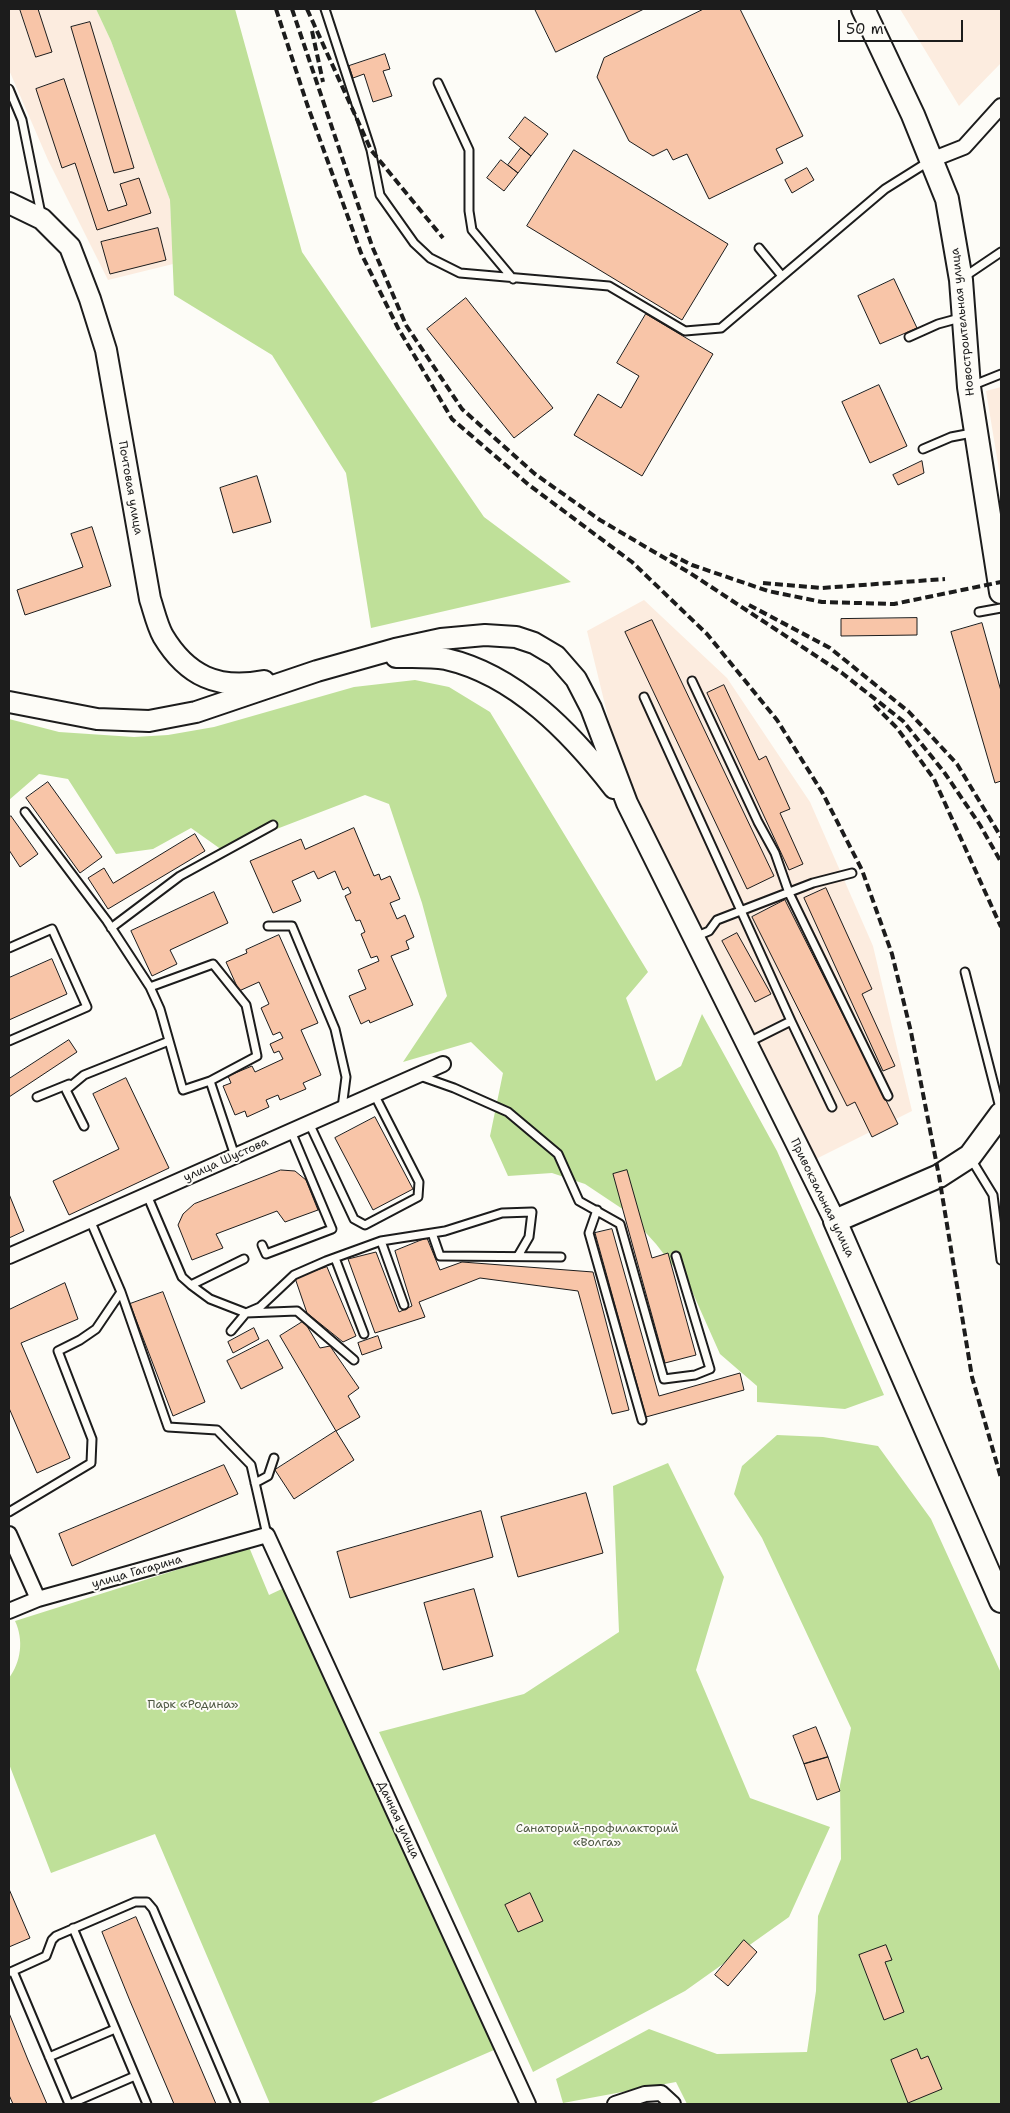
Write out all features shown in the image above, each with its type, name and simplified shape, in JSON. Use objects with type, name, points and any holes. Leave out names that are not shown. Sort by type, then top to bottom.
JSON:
[{"type":"main road","name":"Новостроительная улица","points":[[863,9],[913,115],[947,198],[961,280],[969,387],[1001,592]]},
{"type":"main road","name":"Почтовая улица","points":[[9,203],[42,219],[70,247],[90,299],[106,350],[150,599],[162,634],[185,665],[210,680],[244,685],[317,672]]},
{"type":"main road","points":[[9,702],[97,719],[149,721],[196,712],[317,672],[441,639],[484,635],[516,637],[534,643],[556,656],[576,679],[591,708],[626,803]]},
{"type":"main road","points":[[369,657],[445,659],[480,671],[522,695],[553,721],[587,753],[626,803]]},
{"type":"main road","name":"Привокзальная улица","points":[[626,803],[835,1221],[1001,1600]]},
{"type":"main road","points":[[835,1221],[939,1176],[970,1156],[1001,1114]]},
{"type":"street","points":[[931,160],[964,147],[1001,106]]},
{"type":"street","name":"улица Шустова","points":[[9,1256],[443,1064]]},
{"type":"street","points":[[9,1534],[38,1600]]},
{"type":"street","name":"улица Гагарина","points":[[9,1611],[38,1600],[267,1536]]},
{"type":"street","name":"Дачная улица","points":[[267,1536],[528,2104]]},
{"type":"street","points":[[615,2104],[645,2094],[661,2093],[673,2104]]},
{"type":"lane","points":[[325,9],[371,150],[380,195],[414,243],[430,258],[460,273],[609,286],[685,331],[721,328],[885,189],[931,160]]},
{"type":"lane","points":[[438,82],[469,150],[469,211],[472,230],[512,279]]},
{"type":"lane","points":[[9,89],[22,120],[42,219]]},
{"type":"lane","points":[[759,248],[782,276]]},
{"type":"lane","points":[[961,280],[1001,252]]},
{"type":"lane","points":[[909,337],[938,324],[964,318]]},
{"type":"lane","points":[[969,387],[1001,374]]},
{"type":"lane","points":[[923,449],[951,437],[976,432]]},
{"type":"lane","points":[[979,612],[1001,608]]},
{"type":"lane","points":[[692,681],[758,822],[775,853],[789,893],[888,1096]]},
{"type":"lane","points":[[644,698],[832,1107]]},
{"type":"lane","points":[[25,812],[111,928],[150,987],[160,1009],[183,1090],[210,1080],[257,1056],[246,1005],[214,964],[150,987]]},
{"type":"lane","points":[[111,928],[180,876],[273,825]]},
{"type":"lane","points":[[694,937],[709,931],[717,920],[813,884],[852,873]]},
{"type":"lane","points":[[268,926],[292,926],[335,1029],[346,1077],[342,1109]]},
{"type":"lane","points":[[9,948],[52,928],[86,1007],[9,1041]]},
{"type":"lane","points":[[965,972],[1001,1114]]},
{"type":"lane","points":[[747,1044],[791,1020]]},
{"type":"lane","points":[[84,1126],[66,1090],[84,1075],[169,1041]]},
{"type":"lane","points":[[417,1075],[454,1088],[508,1112],[558,1154],[579,1201],[620,1224],[664,1379],[695,1375],[710,1369],[676,1256]]},
{"type":"lane","points":[[210,1080],[236,1156]]},
{"type":"lane","points":[[37,1096],[77,1081]]},
{"type":"lane","points":[[309,1123],[354,1218],[365,1225],[418,1197],[419,1182],[374,1094]]},
{"type":"lane","points":[[262,1245],[266,1254],[332,1229],[290,1131]]},
{"type":"lane","points":[[970,1156],[1001,1212]]},
{"type":"lane","points":[[147,1195],[182,1277],[191,1285],[210,1299],[246,1313],[297,1311],[354,1360]]},
{"type":"lane","points":[[993,1195],[1001,1260]]},
{"type":"lane","points":[[597,1210],[589,1233],[642,1420]]},
{"type":"lane","points":[[231,1330],[246,1313],[260,1307],[294,1275],[381,1241],[445,1231],[502,1212],[532,1212],[529,1237],[518,1256]]},
{"type":"lane","points":[[90,1220],[121,1292],[168,1427],[217,1430],[251,1465],[267,1536]]},
{"type":"lane","points":[[432,1233],[440,1256],[561,1258]]},
{"type":"lane","points":[[381,1241],[404,1305]]},
{"type":"lane","points":[[335,1258],[364,1334]]},
{"type":"lane","points":[[191,1285],[244,1259]]},
{"type":"lane","points":[[9,1512],[91,1463],[92,1439],[58,1351],[80,1340],[96,1329],[121,1292]]},
{"type":"lane","points":[[255,1483],[268,1476],[274,1458]]},
{"type":"lane","points":[[135,2076],[69,2104],[11,1972],[46,1956],[54,1938],[73,1928],[139,1901],[150,1904],[236,2104]]},
{"type":"lane","points":[[73,1928],[147,2104]]},
{"type":"lane","points":[[49,2057],[115,2029]]},
{"type":"shaded area","points":[[9,9],[96,9],[111,41],[170,200],[173,264],[108,280],[48,160],[9,70]]},
{"type":"shaded area","points":[[900,9],[1001,9],[1001,63],[959,106]]},
{"type":"shaded area","points":[[1001,387],[1001,482],[986,391]]},
{"type":"shaded area","points":[[644,600],[727,678],[810,802],[873,946],[912,1111],[814,1160],[618,758],[587,631]]},
{"type":"green space","points":[[96,9],[235,9],[302,252],[484,517],[571,582],[371,628],[346,473],[272,355],[174,295],[170,200],[111,41]]},
{"type":"green space","points":[[415,680],[449,687],[490,712],[648,972],[626,998],[656,1081],[681,1066],[702,1014],[777,1151],[884,1395],[845,1409],[757,1402],[757,1386],[720,1354],[691,1289],[656,1244],[627,1212],[585,1184],[552,1173],[508,1176],[490,1136],[503,1073],[471,1042],[403,1062],[447,996],[422,903],[389,804],[365,795],[222,850],[191,828],[153,849],[116,854],[68,779],[39,774],[9,800],[9,719],[59,732],[134,737],[168,735],[214,727],[354,687]]},
{"type":"green space","points":[[777,1435],[823,1437],[878,1446],[931,1519],[1001,1673],[1001,2104],[687,2104],[676,2082],[563,2103],[556,2079],[649,2029],[717,2054],[807,2052],[816,1991],[818,1916],[841,1859],[840,1785],[851,1728],[762,1538],[734,1494],[742,1466]]},
{"type":"green space","name":"Санаторий-профилакторий «Волга»","points":[[668,1463],[724,1577],[696,1670],[750,1798],[830,1827],[789,1917],[685,1991],[533,2072],[379,1732],[524,1694],[619,1632],[613,1486]]},
{"type":"green space","name":"Парк «Родина»","points":[[249,1547],[269,1595],[286,1587],[494,2050],[369,2104],[270,2104],[155,1834],[51,1873],[9,1764],[9,1678],[19,1658],[20,1651],[20,1636],[15,1621]]},
{"type":"building","points":[[20,9],[38,9],[52,52],[36,57]]},
{"type":"building","points":[[535,9],[644,9],[556,52]]},
{"type":"building","points":[[704,9],[740,9],[803,136],[776,149],[783,163],[709,199],[687,154],[673,160],[667,149],[653,156],[629,141],[597,77],[604,58]]},
{"type":"building","points":[[90,22],[134,168],[114,173],[71,27]]},
{"type":"building","points":[[385,54],[390,69],[383,71],[392,96],[373,102],[364,74],[353,78],[349,66]]},
{"type":"building","points":[[64,79],[108,211],[127,205],[120,184],[139,178],[151,213],[97,230],[75,163],[62,168],[36,89]]},
{"type":"building","points":[[525,117],[548,134],[531,156],[509,138]]},
{"type":"building","points":[[521,148],[531,156],[518,173],[508,165]]},
{"type":"building","points":[[574,150],[728,244],[682,320],[527,226]]},
{"type":"building","points":[[501,160],[518,173],[504,191],[487,178]]},
{"type":"building","points":[[807,168],[814,180],[792,193],[785,180]]},
{"type":"building","points":[[158,228],[166,260],[110,274],[101,242]]},
{"type":"building","points":[[894,279],[917,328],[880,344],[858,296]]},
{"type":"building","points":[[466,298],[553,408],[514,438],[427,329]]},
{"type":"building","points":[[646,314],[713,354],[642,476],[574,435],[598,394],[621,408],[639,376],[617,363]]},
{"type":"building","points":[[879,385],[907,446],[870,463],[842,402]]},
{"type":"building","points":[[922,461],[924,473],[898,485],[893,475]]},
{"type":"building","points":[[257,476],[271,522],[233,533],[220,488]]},
{"type":"building","points":[[92,527],[111,586],[25,615],[17,590],[83,567],[71,534]]},
{"type":"building","points":[[917,618],[917,635],[841,636],[841,619]]},
{"type":"building","points":[[652,620],[774,876],[747,889],[625,632]]},
{"type":"building","points":[[982,623],[1001,691],[1001,781],[995,783],[951,632]]},
{"type":"building","points":[[724,685],[759,760],[766,756],[790,809],[780,813],[803,864],[789,870],[707,693]]},
{"type":"building","points":[[48,782],[102,857],[80,873],[26,798]]},
{"type":"building","points":[[11,816],[38,854],[20,867],[9,850],[9,818]]},
{"type":"building","points":[[354,828],[374,876],[379,874],[381,880],[390,876],[400,899],[390,903],[397,919],[405,915],[414,937],[406,941],[409,949],[391,956],[413,1005],[370,1023],[369,1020],[361,1024],[349,996],[366,989],[358,970],[379,961],[377,956],[371,958],[361,934],[365,932],[360,920],[356,921],[345,896],[351,893],[348,887],[343,890],[335,871],[318,879],[314,871],[292,881],[301,901],[273,913],[250,861],[301,839],[305,849]]},
{"type":"building","points":[[195,834],[205,851],[108,909],[88,878],[104,868],[113,883]]},
{"type":"building","points":[[826,888],[872,989],[862,994],[895,1066],[883,1071],[804,898]]},
{"type":"building","points":[[214,892],[228,923],[170,950],[177,964],[152,976],[131,931]]},
{"type":"building","points":[[785,900],[898,1124],[872,1137],[855,1102],[847,1106],[752,917]]},
{"type":"building","points":[[737,933],[771,994],[755,1002],[722,941]]},
{"type":"building","points":[[279,935],[318,1023],[301,1030],[321,1075],[303,1083],[306,1089],[280,1100],[278,1095],[266,1100],[269,1107],[247,1117],[245,1111],[235,1115],[223,1086],[231,1083],[228,1076],[252,1066],[255,1072],[283,1059],[279,1051],[274,1053],[270,1044],[283,1038],[280,1032],[273,1035],[261,1008],[269,1004],[259,982],[239,991],[226,962],[247,953],[246,950]]},
{"type":"building","points":[[52,959],[67,994],[9,1020],[9,978]]},
{"type":"building","points":[[69,1040],[77,1052],[9,1097],[9,1079]]},
{"type":"building","points":[[126,1078],[169,1168],[69,1215],[53,1181],[119,1149],[93,1094]]},
{"type":"building","points":[[375,1117],[413,1189],[373,1210],[335,1138]]},
{"type":"building","points":[[281,1170],[295,1171],[306,1180],[318,1210],[285,1222],[277,1211],[216,1234],[223,1248],[192,1260],[178,1225],[183,1214],[194,1204]]},
{"type":"building","points":[[627,1170],[652,1258],[668,1253],[696,1355],[665,1363],[613,1174]]},
{"type":"building","points":[[9,1194],[24,1231],[9,1238]]},
{"type":"building","points":[[612,1229],[659,1396],[740,1373],[744,1390],[646,1417],[595,1233]]},
{"type":"building","points":[[427,1238],[440,1270],[462,1262],[593,1272],[629,1410],[612,1414],[578,1291],[480,1278],[419,1302],[425,1317],[375,1333],[348,1259],[376,1252],[399,1312],[412,1306],[395,1251]]},
{"type":"building","points":[[327,1267],[356,1336],[343,1342],[307,1313],[295,1278]]},
{"type":"building","points":[[65,1283],[78,1319],[21,1343],[70,1458],[37,1473],[9,1408],[9,1310]]},
{"type":"building","points":[[163,1292],[205,1402],[173,1416],[130,1304]]},
{"type":"building","points":[[304,1321],[320,1348],[330,1346],[359,1388],[348,1396],[360,1417],[336,1431],[280,1336]]},
{"type":"building","points":[[254,1328],[259,1339],[233,1353],[228,1342]]},
{"type":"building","points":[[378,1336],[382,1348],[362,1355],[358,1343]]},
{"type":"building","points":[[268,1340],[283,1368],[241,1389],[227,1361]]},
{"type":"building","points":[[336,1431],[354,1460],[294,1499],[275,1470]]},
{"type":"building","points":[[224,1465],[238,1494],[72,1566],[59,1534]]},
{"type":"building","points":[[586,1493],[603,1553],[518,1577],[501,1517]]},
{"type":"building","points":[[481,1511],[493,1557],[350,1598],[337,1552]]},
{"type":"building","points":[[474,1589],[493,1656],[443,1670],[424,1603]]},
{"type":"building","points":[[816,1727],[828,1757],[804,1764],[793,1736]]},
{"type":"building","points":[[828,1757],[840,1791],[817,1800],[804,1764]]},
{"type":"building","points":[[9,1889],[30,1938],[9,1947]]},
{"type":"building","points":[[530,1893],[543,1921],[518,1932],[505,1905]]},
{"type":"building","points":[[136,1917],[216,2104],[174,2104],[102,1932]]},
{"type":"building","points":[[744,1940],[757,1952],[728,1986],[715,1975]]},
{"type":"building","points":[[886,1945],[892,1960],[885,1962],[904,2012],[884,2020],[859,1955]]},
{"type":"building","points":[[9,2013],[47,2104],[13,2104],[9,2095]]},
{"type":"building","points":[[917,2049],[921,2059],[928,2056],[942,2089],[908,2103],[891,2060]]},
{"type":"railway","points":[[276,9],[307,104],[361,253],[398,328],[452,419],[529,485],[632,562],[707,634],[777,720],[822,792],[862,870],[892,954],[911,1032],[939,1176],[972,1377],[1001,1478]]},
{"type":"railway","points":[[292,9],[372,246],[406,325],[462,409],[535,474],[600,520],[690,573],[842,673],[903,721],[944,772],[980,825],[1001,862]]},
{"type":"railway","points":[[307,9],[371,150],[443,238]]},
{"type":"railway","points":[[312,31],[323,82]]},
{"type":"railway","points":[[670,554],[692,565],[768,591],[822,602],[894,604],[1001,582]]},
{"type":"railway","points":[[763,583],[822,588],[945,579]]},
{"type":"railway","points":[[749,605],[830,648],[909,712],[957,764],[1001,837]]},
{"type":"railway","points":[[874,705],[897,728],[934,779],[1001,927]]}]
